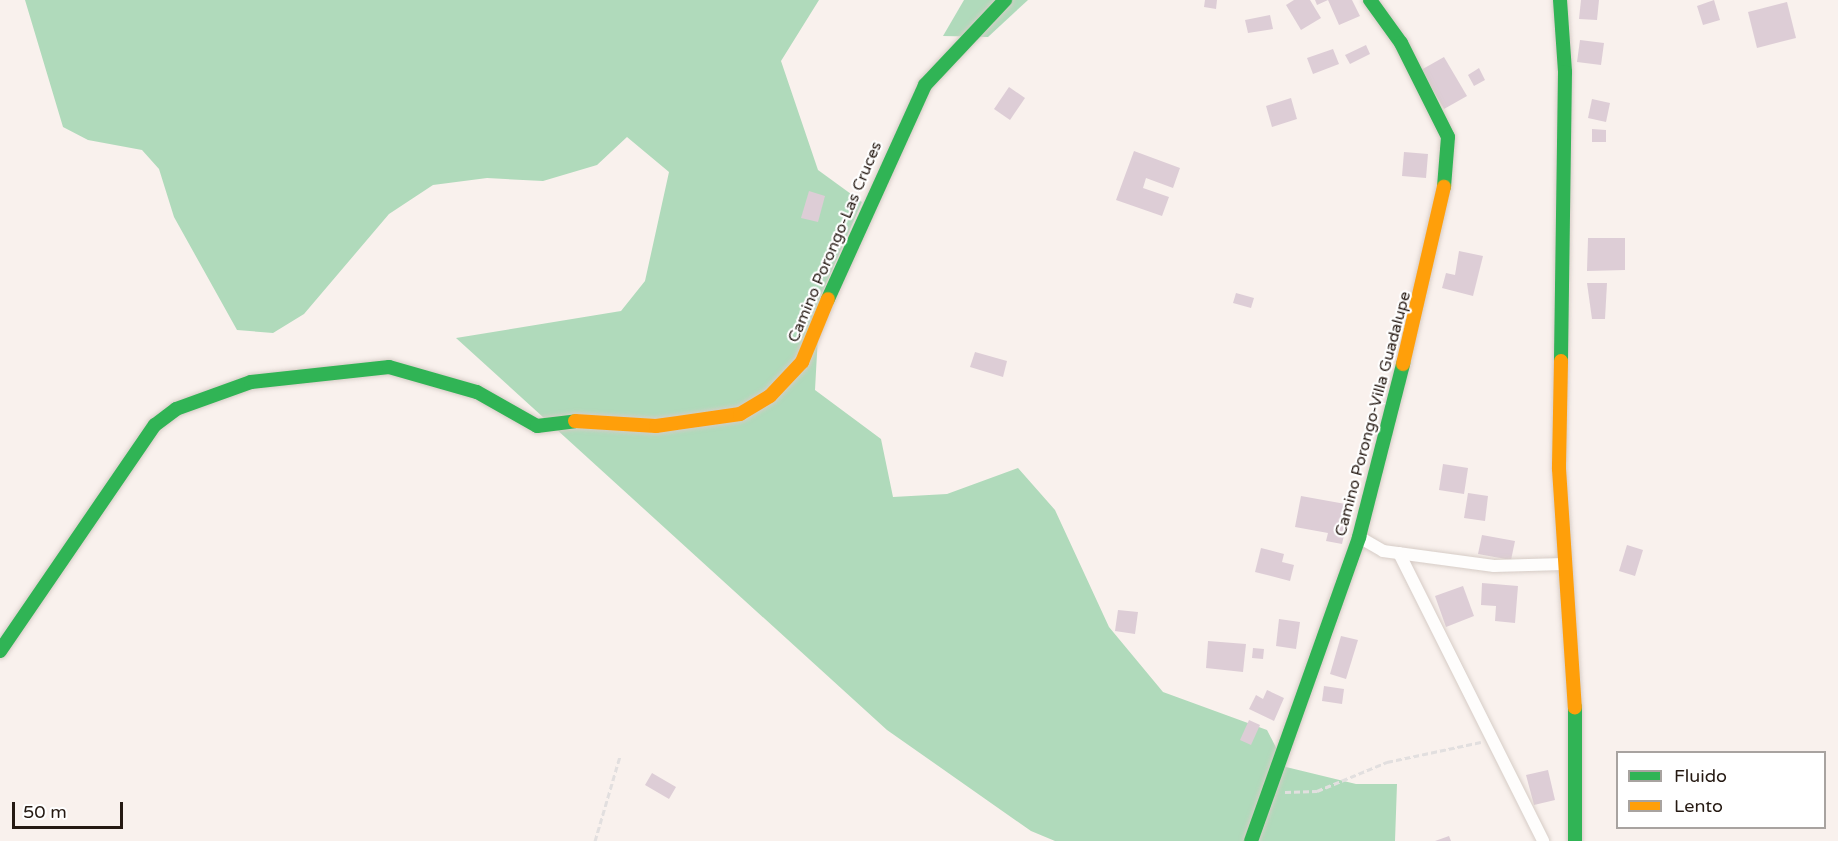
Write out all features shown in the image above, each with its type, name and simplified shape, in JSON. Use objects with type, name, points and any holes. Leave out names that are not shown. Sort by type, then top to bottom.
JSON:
[{"type":"street","name":"Camino Porongo-Las Cruces","points":[[0,651],[155,424],[176,409],[251,382],[388,367],[477,392],[537,426],[585,420],[656,426],[740,414],[770,396],[802,362],[871,194],[925,85],[1005,0]]},
{"type":"street","name":"Camino Porongo-Villa Guadalupe","points":[[1251,841],[1266,792],[1359,537],[1426,276],[1448,137],[1401,43],[1371,0]]},
{"type":"street","points":[[1560,0],[1565,72],[1559,469],[1563,564],[1577,744],[1575,841]]},
{"type":"street","points":[[1359,537],[1399,553],[1494,566],[1563,564]]},
{"type":"street","points":[[1399,553],[1543,841]]},
{"type":"path","points":[[1266,792],[1317,791],[1387,762],[1493,738]]},
{"type":"path","points":[[595,841],[620,756]]},
{"type":"green space","points":[[25,0],[819,0],[781,61],[818,170],[862,202],[820,298],[815,390],[881,439],[893,497],[947,494],[1018,468],[1055,510],[1109,627],[1163,692],[1267,730],[1286,767],[1356,784],[1397,784],[1395,841],[1055,841],[1031,831],[887,730],[456,338],[621,311],[645,281],[669,172],[627,137],[597,165],[543,181],[487,178],[433,185],[389,214],[304,314],[273,333],[237,330],[174,217],[159,169],[142,150],[88,140],[63,127]]},
{"type":"green space","points":[[964,0],[1028,0],[988,37],[943,36]]},
{"type":"building","points":[[1205,0],[1217,0],[1216,9],[1204,7]]},
{"type":"building","points":[[1294,0],[1310,0],[1321,18],[1301,30],[1286,5]]},
{"type":"building","points":[[1315,0],[1328,0],[1317,5]]},
{"type":"building","points":[[1328,0],[1352,0],[1360,16],[1339,25]]},
{"type":"building","points":[[1581,0],[1599,0],[1597,20],[1579,19]]},
{"type":"building","points":[[1714,0],[1720,20],[1703,25],[1697,6]]},
{"type":"building","points":[[1787,2],[1796,38],[1757,48],[1748,12]]},
{"type":"building","points":[[1270,15],[1273,29],[1248,33],[1245,20]]},
{"type":"building","points":[[1580,40],[1604,43],[1601,65],[1577,62]]},
{"type":"building","points":[[1366,45],[1370,54],[1350,64],[1345,55]]},
{"type":"building","points":[[1333,49],[1339,64],[1313,74],[1307,58]]},
{"type":"building","points":[[1444,57],[1467,96],[1444,109],[1421,70]]},
{"type":"building","points":[[1479,68],[1485,80],[1474,86],[1468,75]]},
{"type":"building","points":[[1009,87],[1025,98],[1010,120],[994,109]]},
{"type":"building","points":[[1291,98],[1297,119],[1272,127],[1266,106]]},
{"type":"building","points":[[1592,99],[1610,103],[1606,122],[1588,118]]},
{"type":"building","points":[[1592,129],[1606,130],[1606,142],[1592,142]]},
{"type":"building","points":[[1134,151],[1180,168],[1173,188],[1146,178],[1143,188],[1169,197],[1162,216],[1116,200]]},
{"type":"building","points":[[1404,152],[1428,154],[1426,178],[1402,176]]},
{"type":"building","points":[[809,191],[825,196],[818,222],[801,218]]},
{"type":"building","points":[[1588,238],[1625,238],[1625,270],[1587,271]]},
{"type":"building","points":[[1459,251],[1483,256],[1473,296],[1442,288],[1446,273],[1455,275]]},
{"type":"building","points":[[1587,283],[1607,283],[1605,319],[1592,319]]},
{"type":"building","points":[[1236,293],[1254,298],[1251,308],[1233,303]]},
{"type":"building","points":[[975,352],[1007,361],[1003,377],[970,367]]},
{"type":"building","points":[[1443,464],[1468,468],[1464,494],[1439,490]]},
{"type":"building","points":[[1468,493],[1488,496],[1485,521],[1464,518]]},
{"type":"building","points":[[1301,496],[1351,505],[1342,544],[1326,541],[1328,533],[1295,527]]},
{"type":"building","points":[[1482,535],[1515,541],[1511,560],[1478,554]]},
{"type":"building","points":[[1627,545],[1643,550],[1635,576],[1619,571]]},
{"type":"building","points":[[1261,548],[1284,554],[1282,562],[1294,565],[1290,581],[1255,572]]},
{"type":"building","points":[[1482,583],[1518,586],[1515,623],[1495,621],[1496,606],[1481,605]]},
{"type":"building","points":[[1463,586],[1474,616],[1446,627],[1435,596]]},
{"type":"building","points":[[1118,610],[1138,612],[1135,634],[1115,631]]},
{"type":"building","points":[[1279,619],[1300,622],[1296,649],[1276,646]]},
{"type":"building","points":[[1341,636],[1358,640],[1346,679],[1330,674]]},
{"type":"building","points":[[1208,641],[1246,644],[1243,672],[1206,668]]},
{"type":"building","points":[[1253,648],[1264,649],[1263,659],[1252,658]]},
{"type":"building","points":[[1324,686],[1344,689],[1342,704],[1322,701]]},
{"type":"building","points":[[1267,690],[1284,698],[1274,721],[1249,709],[1256,695],[1263,699]]},
{"type":"building","points":[[1249,720],[1260,725],[1251,745],[1240,740]]},
{"type":"building","points":[[1548,770],[1555,800],[1534,805],[1526,775]]},
{"type":"building","points":[[652,773],[676,787],[669,799],[645,785]]},
{"type":"building","points":[[1449,836],[1451,841],[1435,841]]},
{"type":"traffic: fast","points":[[828,299],[925,85],[1005,0]]},
{"type":"traffic: fast","points":[[1370,0],[1401,43],[1448,137],[1444,187]]},
{"type":"traffic: fast","points":[[1560,0],[1565,72],[1561,361]]},
{"type":"traffic: fast","points":[[1251,841],[1359,537],[1403,364]]},
{"type":"traffic: fast","points":[[0,651],[155,425],[176,409],[251,382],[389,367],[477,392],[537,426],[575,421]]},
{"type":"traffic: fast","points":[[1575,707],[1575,841]]},
{"type":"traffic: slow","points":[[1403,364],[1444,187]]},
{"type":"traffic: slow","points":[[575,421],[656,426],[740,414],[770,396],[802,362],[828,299]]},
{"type":"traffic: slow","points":[[1561,361],[1559,469],[1575,707]]}]
